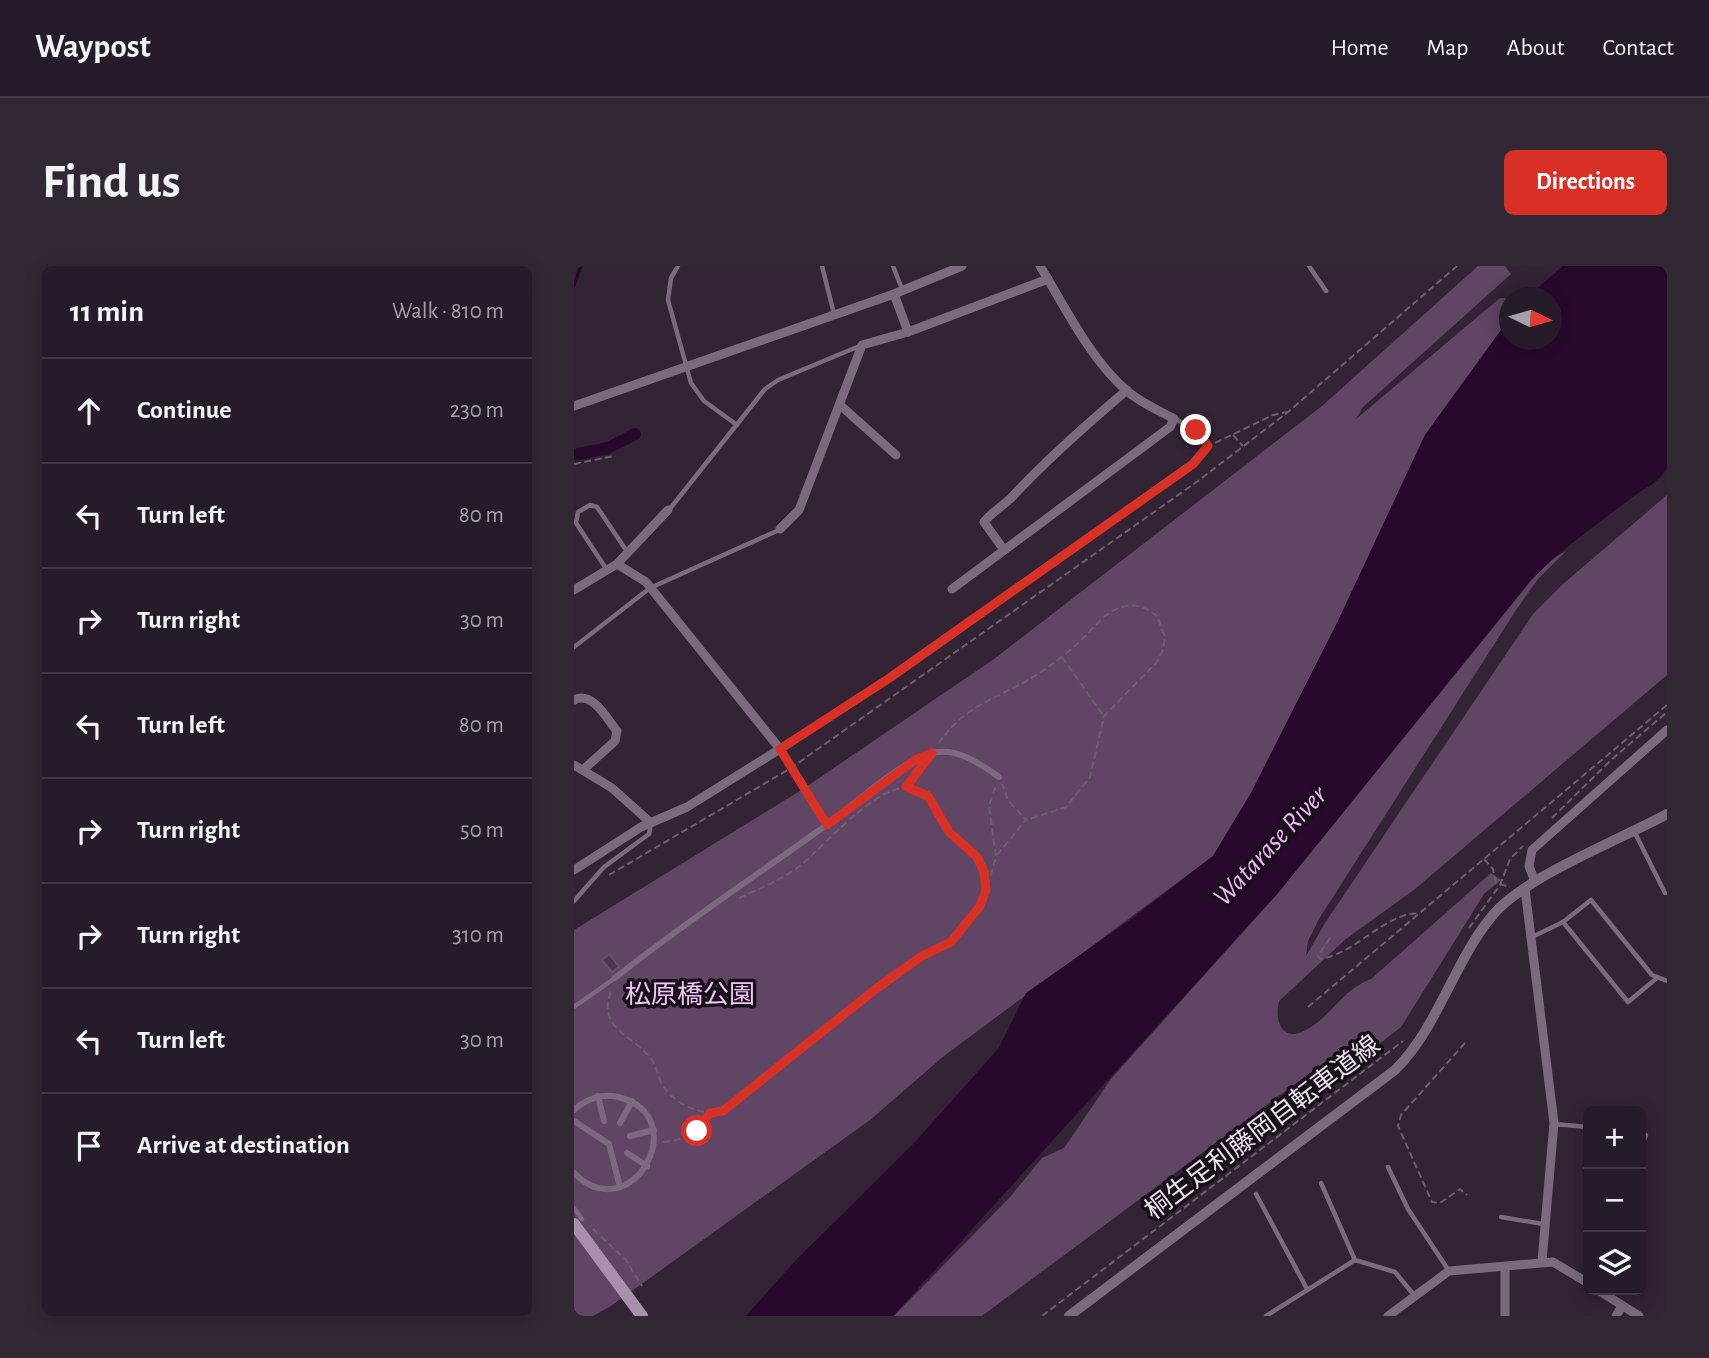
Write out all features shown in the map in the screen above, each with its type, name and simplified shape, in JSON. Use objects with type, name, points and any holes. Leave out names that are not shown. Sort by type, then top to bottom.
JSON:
[{"type":"main road","points":[[578,1222],[642,1316]]},
{"type":"street","points":[[574,406],[646,378],[686,369],[766,336],[898,292],[962,266]]},
{"type":"street","points":[[952,589],[1170,427],[1174,419],[1126,390],[1088,343],[1040,266]]},
{"type":"street","points":[[780,529],[799,510],[862,345],[908,332],[1048,279]]},
{"type":"street","points":[[898,292],[908,332]]},
{"type":"street","points":[[1004,550],[984,522],[1044,461],[1126,390]]},
{"type":"street","points":[[840,405],[896,454]]},
{"type":"street","points":[[574,590],[629,554],[668,510]]},
{"type":"street","points":[[574,870],[603,849],[687,807],[780,749],[650,588],[638,575],[617,564]]},
{"type":"street","points":[[574,700],[583,697],[590,699],[617,731],[615,741],[584,769]]},
{"type":"street","points":[[1542,1261],[1553,1124],[1525,887],[1532,850],[1667,730]]},
{"type":"street","points":[[615,978],[677,928],[827,825],[915,760],[948,750],[999,776]]},
{"type":"street","points":[[574,765],[612,788],[652,823]]},
{"type":"street","points":[[1069,1316],[1395,1070],[1420,1040],[1492,916],[1525,887],[1667,814]]},
{"type":"street","points":[[598,1096],[604,1121]]},
{"type":"street","points":[[574,1110],[598,1096],[619,1097],[632,1101],[654,1130],[648,1166],[640,1175],[620,1187],[592,1186],[574,1173]]},
{"type":"street","points":[[620,1123],[632,1101]]},
{"type":"street","points":[[574,1121],[609,1144],[620,1187]]},
{"type":"street","points":[[630,1136],[654,1130]]},
{"type":"street","points":[[628,1153],[648,1166]]},
{"type":"street","points":[[1388,1316],[1449,1271],[1505,1268],[1542,1261],[1553,1262],[1583,1280]]},
{"type":"street","points":[[1505,1268],[1505,1316]]},
{"type":"street","points":[[1606,1295],[1639,1316]]},
{"type":"street","points":[[1616,1316],[1622,1306]]},
{"type":"lane","points":[[678,266],[671,278],[668,300],[686,369],[697,394],[737,425]]},
{"type":"lane","points":[[822,266],[834,314]]},
{"type":"lane","points":[[893,266],[898,292]]},
{"type":"lane","points":[[1309,266],[1326,291]]},
{"type":"lane","points":[[668,510],[765,389],[778,380],[862,345]]},
{"type":"lane","points":[[780,749],[895,674],[1193,464],[1208,446],[1196,430],[1174,419]]},
{"type":"lane","points":[[608,570],[576,523],[578,512],[590,505],[597,507],[629,554]]},
{"type":"lane","points":[[574,647],[650,588],[780,529]]},
{"type":"lane","points":[[574,901],[614,859],[649,834],[652,823]]},
{"type":"lane","points":[[1634,832],[1665,893]]},
{"type":"lane","points":[[1532,937],[1563,922],[1591,900],[1657,978],[1667,981]]},
{"type":"lane","points":[[1563,922],[1628,1002],[1657,978]]},
{"type":"lane","points":[[574,1007],[615,978]]},
{"type":"lane","points":[[1553,1124],[1583,1127]]},
{"type":"lane","points":[[1388,1167],[1408,1209],[1449,1271]]},
{"type":"lane","points":[[1321,1184],[1355,1261]]},
{"type":"lane","points":[[1256,1194],[1307,1289]]},
{"type":"lane","points":[[574,1208],[578,1222]]},
{"type":"lane","points":[[1501,1217],[1544,1224]]},
{"type":"lane","points":[[1266,1316],[1355,1261],[1395,1272],[1415,1295]]},
{"type":"path","points":[[587,888],[790,768],[1243,447],[1288,412],[1457,266]]},
{"type":"path","points":[[1208,446],[1279,412],[1288,412]]},
{"type":"path","points":[[1233,435],[1243,447]]},
{"type":"path","points":[[574,464],[614,456]]},
{"type":"path","points":[[614,987],[607,1007],[611,1023],[647,1053],[662,1085],[675,1100],[710,1113],[723,1111],[877,988],[922,956],[951,942],[970,922],[986,890],[996,856],[1026,821],[1066,807],[1090,777],[1104,716],[1156,663],[1165,637],[1157,616],[1137,606],[1121,607],[1107,614],[1038,674],[972,708],[951,726],[906,787]]},
{"type":"path","points":[[1061,656],[1104,716]]},
{"type":"path","points":[[1308,1007],[1667,705]]},
{"type":"path","points":[[780,749],[827,825]]},
{"type":"path","points":[[1583,788],[1584,775]]},
{"type":"path","points":[[999,776],[1008,800],[1026,821]]},
{"type":"path","points":[[996,856],[989,806],[999,776]]},
{"type":"path","points":[[736,900],[779,880],[867,806],[897,787],[906,787],[928,796],[949,832],[977,857],[984,872],[986,890]]},
{"type":"path","points":[[1484,859],[1493,869],[1496,883],[1525,887]]},
{"type":"path","points":[[1330,938],[1318,956],[1320,959],[1339,954],[1404,916],[1420,913]]},
{"type":"path","name":"桐生足利藤岡自転車道線","points":[[1042,1316],[1407,1039]]},
{"type":"path","points":[[1465,1043],[1401,1115],[1398,1126],[1432,1202],[1440,1203],[1460,1189],[1467,1195]]},
{"type":"path","points":[[654,1142],[688,1136],[697,1131],[710,1113]]},
{"type":"path","points":[[578,1222],[626,1260],[642,1286]]},
{"type":"green space","name":"松原橋公園","points":[[1478,266],[1505,266],[1511,274],[1363,407],[1356,419],[1499,299],[1499,333],[1425,435],[1338,621],[1251,793],[1213,856],[944,1056],[870,1120],[611,1306],[593,1316],[574,1316],[574,930],[803,789],[994,659],[1322,406]]},
{"type":"green space","points":[[1667,495],[1667,675],[1415,889],[1346,939],[1279,1001],[1278,1016],[1282,1028],[1291,1034],[1306,1030],[1323,1018],[1353,989],[1371,979],[1491,873],[1501,880],[1484,894],[1401,1027],[1338,1076],[1295,1084],[982,1316],[894,1316],[1010,1197],[1042,1158],[1064,1148],[1111,1079],[1278,893],[1530,582],[1550,560],[1566,551],[1538,579],[1516,610],[1319,919],[1308,941],[1306,956],[1325,923],[1533,614],[1563,584]]},
{"type":"water","name":"Watarase River","points":[[1563,266],[1667,266],[1667,468],[1655,482],[1566,548],[1530,581],[1278,893],[893,1316],[746,1316],[795,1261],[914,1143],[998,1049],[1026,993],[1134,917],[1213,856],[1251,793],[1338,621],[1425,435],[1499,333],[1499,350],[1562,350],[1562,287],[1539,287]]},
{"type":"pier","points":[[1667,468],[1662,483],[1639,496],[1556,561],[1637,494],[1660,480]]},
{"type":"building","points":[[609,954],[619,967],[612,972],[602,960]]},
{"type":"waterway","points":[[574,285],[581,266]]},
{"type":"waterway","points":[[574,455],[608,448],[635,434]]},
{"type":"route","points":[[697,1131],[710,1113],[723,1111],[877,988],[922,956],[951,942],[970,922],[986,890],[984,872],[977,857],[949,832],[928,796],[920,790],[906,787],[932,753],[915,760],[827,825],[780,749],[888,679],[1193,464],[1202,457],[1208,446],[1196,430]]}]
